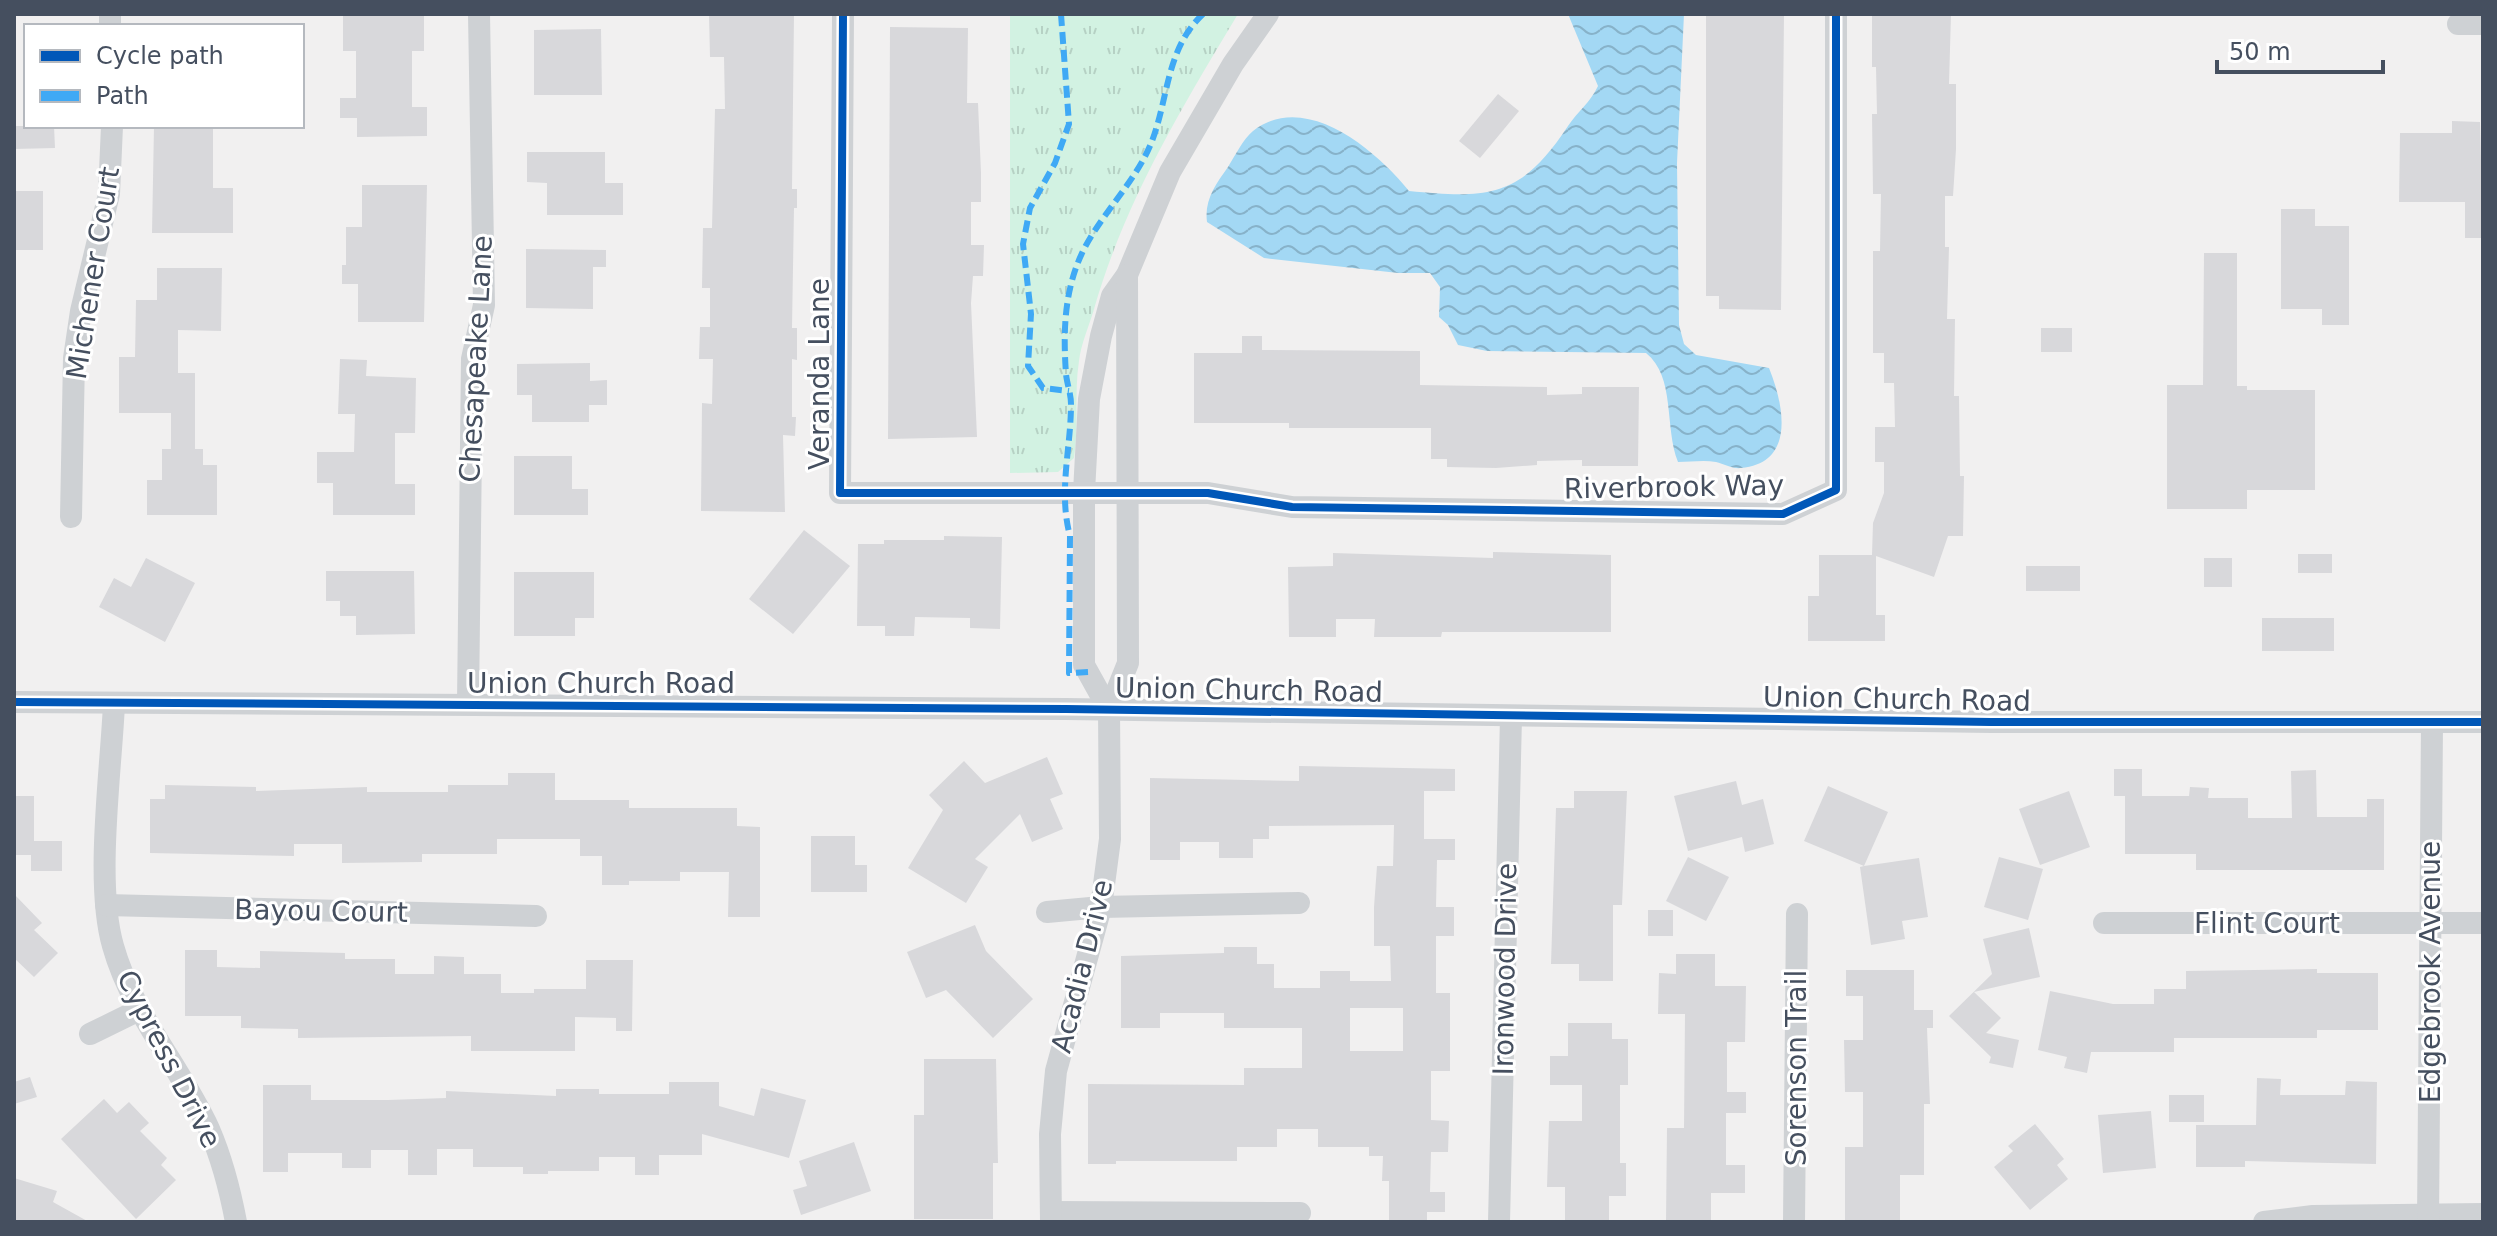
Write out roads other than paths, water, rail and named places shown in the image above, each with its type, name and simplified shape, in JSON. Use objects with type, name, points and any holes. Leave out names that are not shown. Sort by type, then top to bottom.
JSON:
[{"type":"street","name":"Chesapeake Lane","points":[[468,704],[472,359],[484,305],[479,14]]},
{"type":"street","name":"Veranda Lane","points":[[843,14],[840,493],[1129,492]]},
{"type":"street","points":[[1109,710],[1084,665],[1084,492],[1089,399],[1101,336],[1112,296],[1127,275],[1170,172],[1233,64],[1268,14]]},
{"type":"street","name":"Riverbrook Way","points":[[1129,492],[1208,493],[1292,507],[1783,514],[1836,490],[1836,14]]},
{"type":"street","points":[[2458,24],[2483,24]]},
{"type":"street","name":"Michener Court","points":[[71,517],[74,358],[81,311],[109,194],[112,128]]},
{"type":"street","points":[[1109,710],[1128,663],[1127,275]]},
{"type":"street","name":"Union Church Road","points":[[14,702],[1109,710],[1511,717],[2483,722]]},
{"type":"street","name":"Cypress Drive","points":[[114,704],[106,905],[113,948],[141,1009],[208,1128],[229,1186],[236,1222]]},
{"type":"street","name":"Acadia Drive","points":[[1052,1217],[1050,1134],[1056,1071],[1101,907],[1110,839],[1109,710]]},
{"type":"street","name":"Ironwood Drive","points":[[1499,1222],[1511,717]]},
{"type":"street","name":"Edgebrook Avenue","points":[[2428,1218],[2432,723]]},
{"type":"street","points":[[1047,912],[1101,907],[1299,903]]},
{"type":"street","name":"Bayou Court","points":[[106,905],[536,916]]},
{"type":"street","name":"Sorenson Trail","points":[[1794,1222],[1797,914]]},
{"type":"street","name":"Flint Court","points":[[2104,923],[2483,923]]},
{"type":"street","points":[[90,1034],[141,1009]]},
{"type":"street","points":[[1052,1217],[1300,1213]]},
{"type":"street","points":[[2264,1222],[2313,1216],[2428,1218],[2483,1214]]},
{"type":"water","points":[[1568,14],[1684,14],[1677,163],[1679,325],[1684,344],[1696,355],[1769,368],[1779,399],[1781,430],[1778,444],[1771,455],[1759,464],[1738,468],[1711,461],[1678,462],[1662,375],[1646,353],[1487,351],[1458,345],[1448,325],[1439,317],[1440,287],[1430,273],[1398,273],[1264,258],[1207,222],[1207,207],[1212,193],[1253,131],[1273,120],[1295,117],[1317,121],[1359,143],[1409,191],[1483,193],[1519,180],[1551,150],[1598,86]]}]
